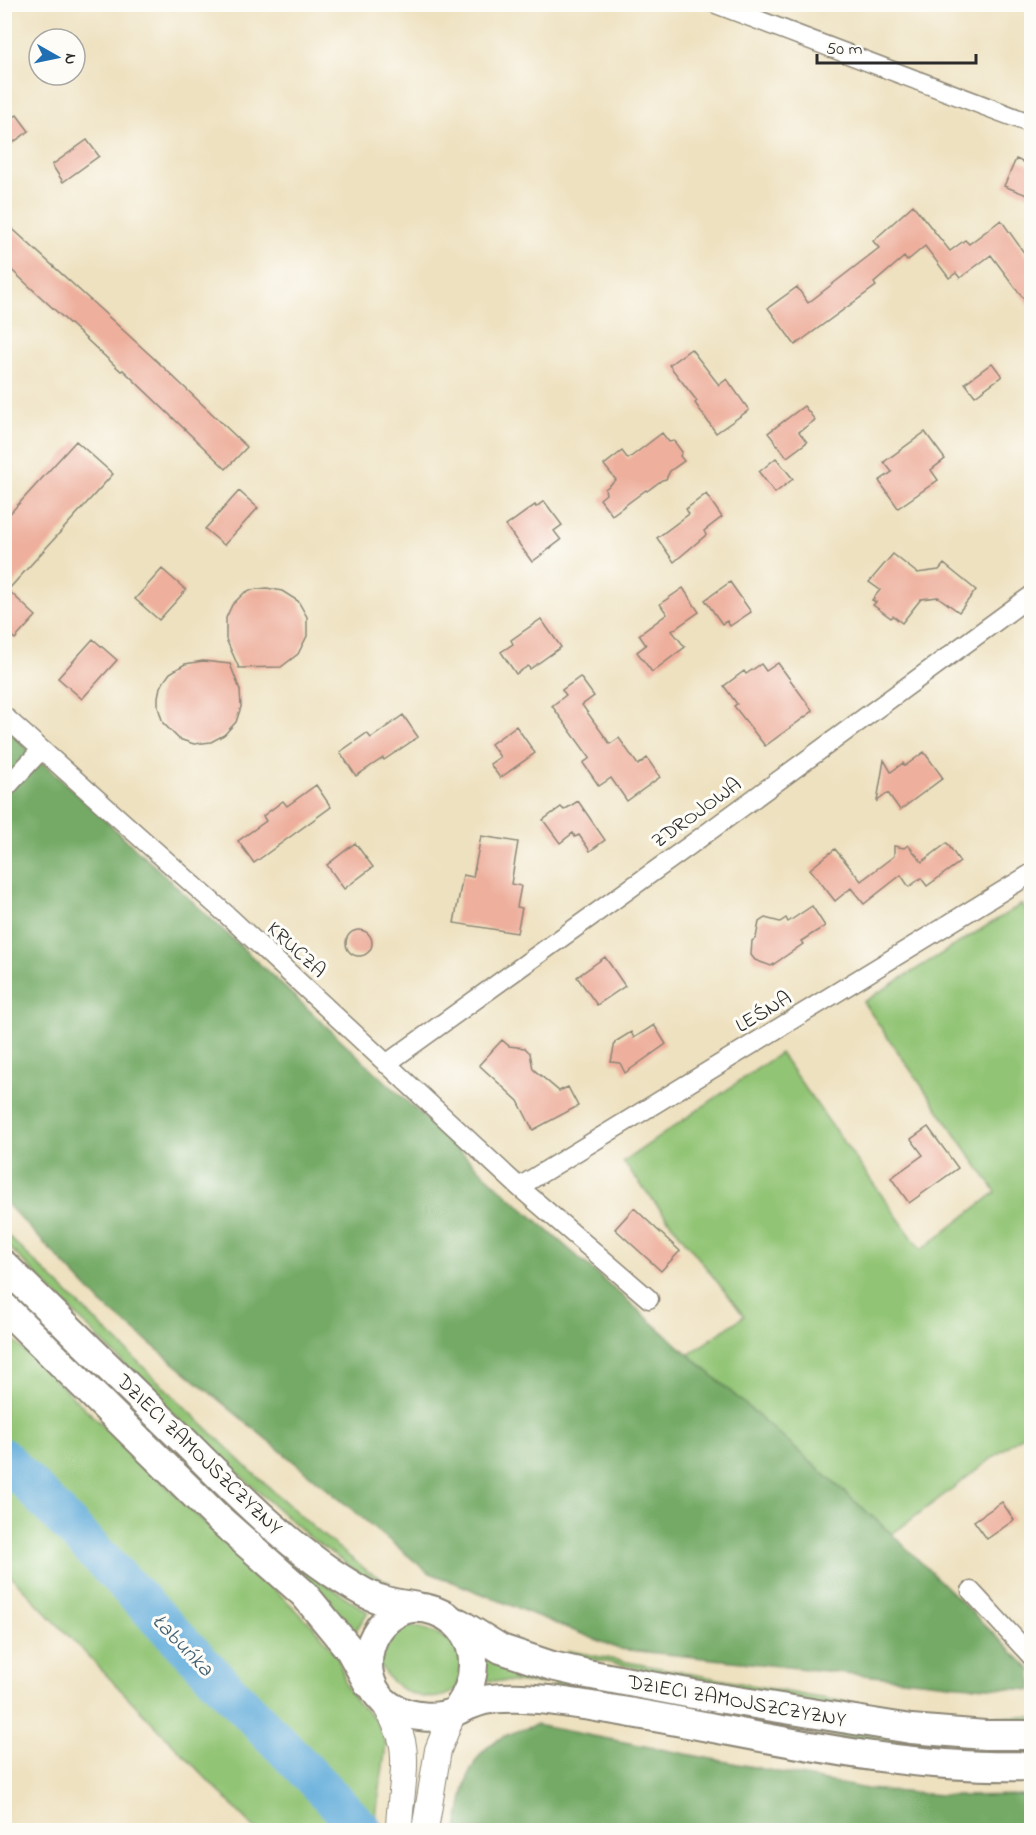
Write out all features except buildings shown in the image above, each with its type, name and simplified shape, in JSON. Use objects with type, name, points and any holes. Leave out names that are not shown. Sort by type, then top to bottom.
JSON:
[{"type":"main road","name":"DZIECI ZAMOJSZCZYZNY","points":[[4,1265],[235,1491],[300,1548],[324,1567],[366,1593],[391,1603],[418,1606]]},
{"type":"main road","name":"DZIECI ZAMOJSZCZYZNY","points":[[4,1307],[217,1517],[304,1594],[346,1644],[363,1677],[378,1695]]},
{"type":"main road","points":[[399,1821],[404,1762],[403,1744],[396,1723],[378,1695],[368,1664],[368,1651],[378,1629],[397,1612],[418,1606],[431,1609],[454,1620],[464,1631],[473,1657],[470,1686],[455,1711],[438,1750],[425,1830]]},
{"type":"main road","name":"DZIECI ZAMOJSZCZYZNY","points":[[454,1620],[501,1649],[552,1666],[587,1674],[693,1694],[911,1729],[985,1735],[1032,1735]]},
{"type":"main road","points":[[378,1695],[396,1709],[424,1716],[439,1716],[455,1711]]},
{"type":"main road","name":"DZIECI ZAMOJSZCZYZNY","points":[[455,1711],[496,1698],[546,1700],[885,1758],[970,1765],[1032,1766]]},
{"type":"street","points":[[716,4],[1032,124]]},
{"type":"street","name":"ZDROJOWA","points":[[386,1064],[1032,595]]},
{"type":"street","name":"KRUCZA","points":[[4,716],[226,914],[519,1186],[649,1299]]},
{"type":"street","points":[[4,790],[41,750]]},
{"type":"street","name":"LEŚNA","points":[[519,1186],[1032,873]]},
{"type":"street","points":[[971,1591],[1032,1657]]},
{"type":"green space","points":[[4,726],[502,1190],[892,1534],[1031,1670],[1031,1690],[958,1685],[619,1649],[428,1572],[102,1304],[5,1202]]},
{"type":"green space","points":[[1022,904],[1032,919],[1031,1429],[892,1534],[688,1355],[744,1316],[623,1162],[780,1053],[921,1250],[996,1192],[863,1002]]},
{"type":"green space","points":[[4,1232],[250,1470],[351,1558],[369,1572],[389,1582],[379,1583],[361,1574],[309,1537],[185,1426],[5,1243]]},
{"type":"green space","points":[[4,1281],[303,1569],[368,1612],[354,1633],[5,1290]]},
{"type":"green space","points":[[4,1331],[318,1631],[338,1657],[347,1688],[358,1703],[376,1720],[386,1745],[374,1830],[256,1830],[5,1570]]},
{"type":"green space","points":[[402,1626],[431,1631],[450,1641],[457,1648],[463,1666],[457,1689],[447,1695],[436,1697],[414,1695],[394,1683],[386,1675],[380,1665],[382,1642]]},
{"type":"green space","points":[[569,1651],[814,1697],[936,1715],[1031,1717],[1031,1722],[976,1722],[909,1716],[815,1703],[565,1654]]},
{"type":"green space","points":[[484,1656],[541,1676],[542,1684],[483,1680]]},
{"type":"green space","points":[[555,1679],[924,1743],[961,1748],[1031,1748],[1031,1755],[942,1752],[800,1731],[554,1686]]},
{"type":"green space","points":[[536,1725],[867,1789],[953,1796],[1031,1795],[1031,1830],[457,1830],[467,1780],[478,1758],[497,1740]]},
{"type":"waterway","name":"Łabuńka","points":[[4,1458],[363,1830]]}]
